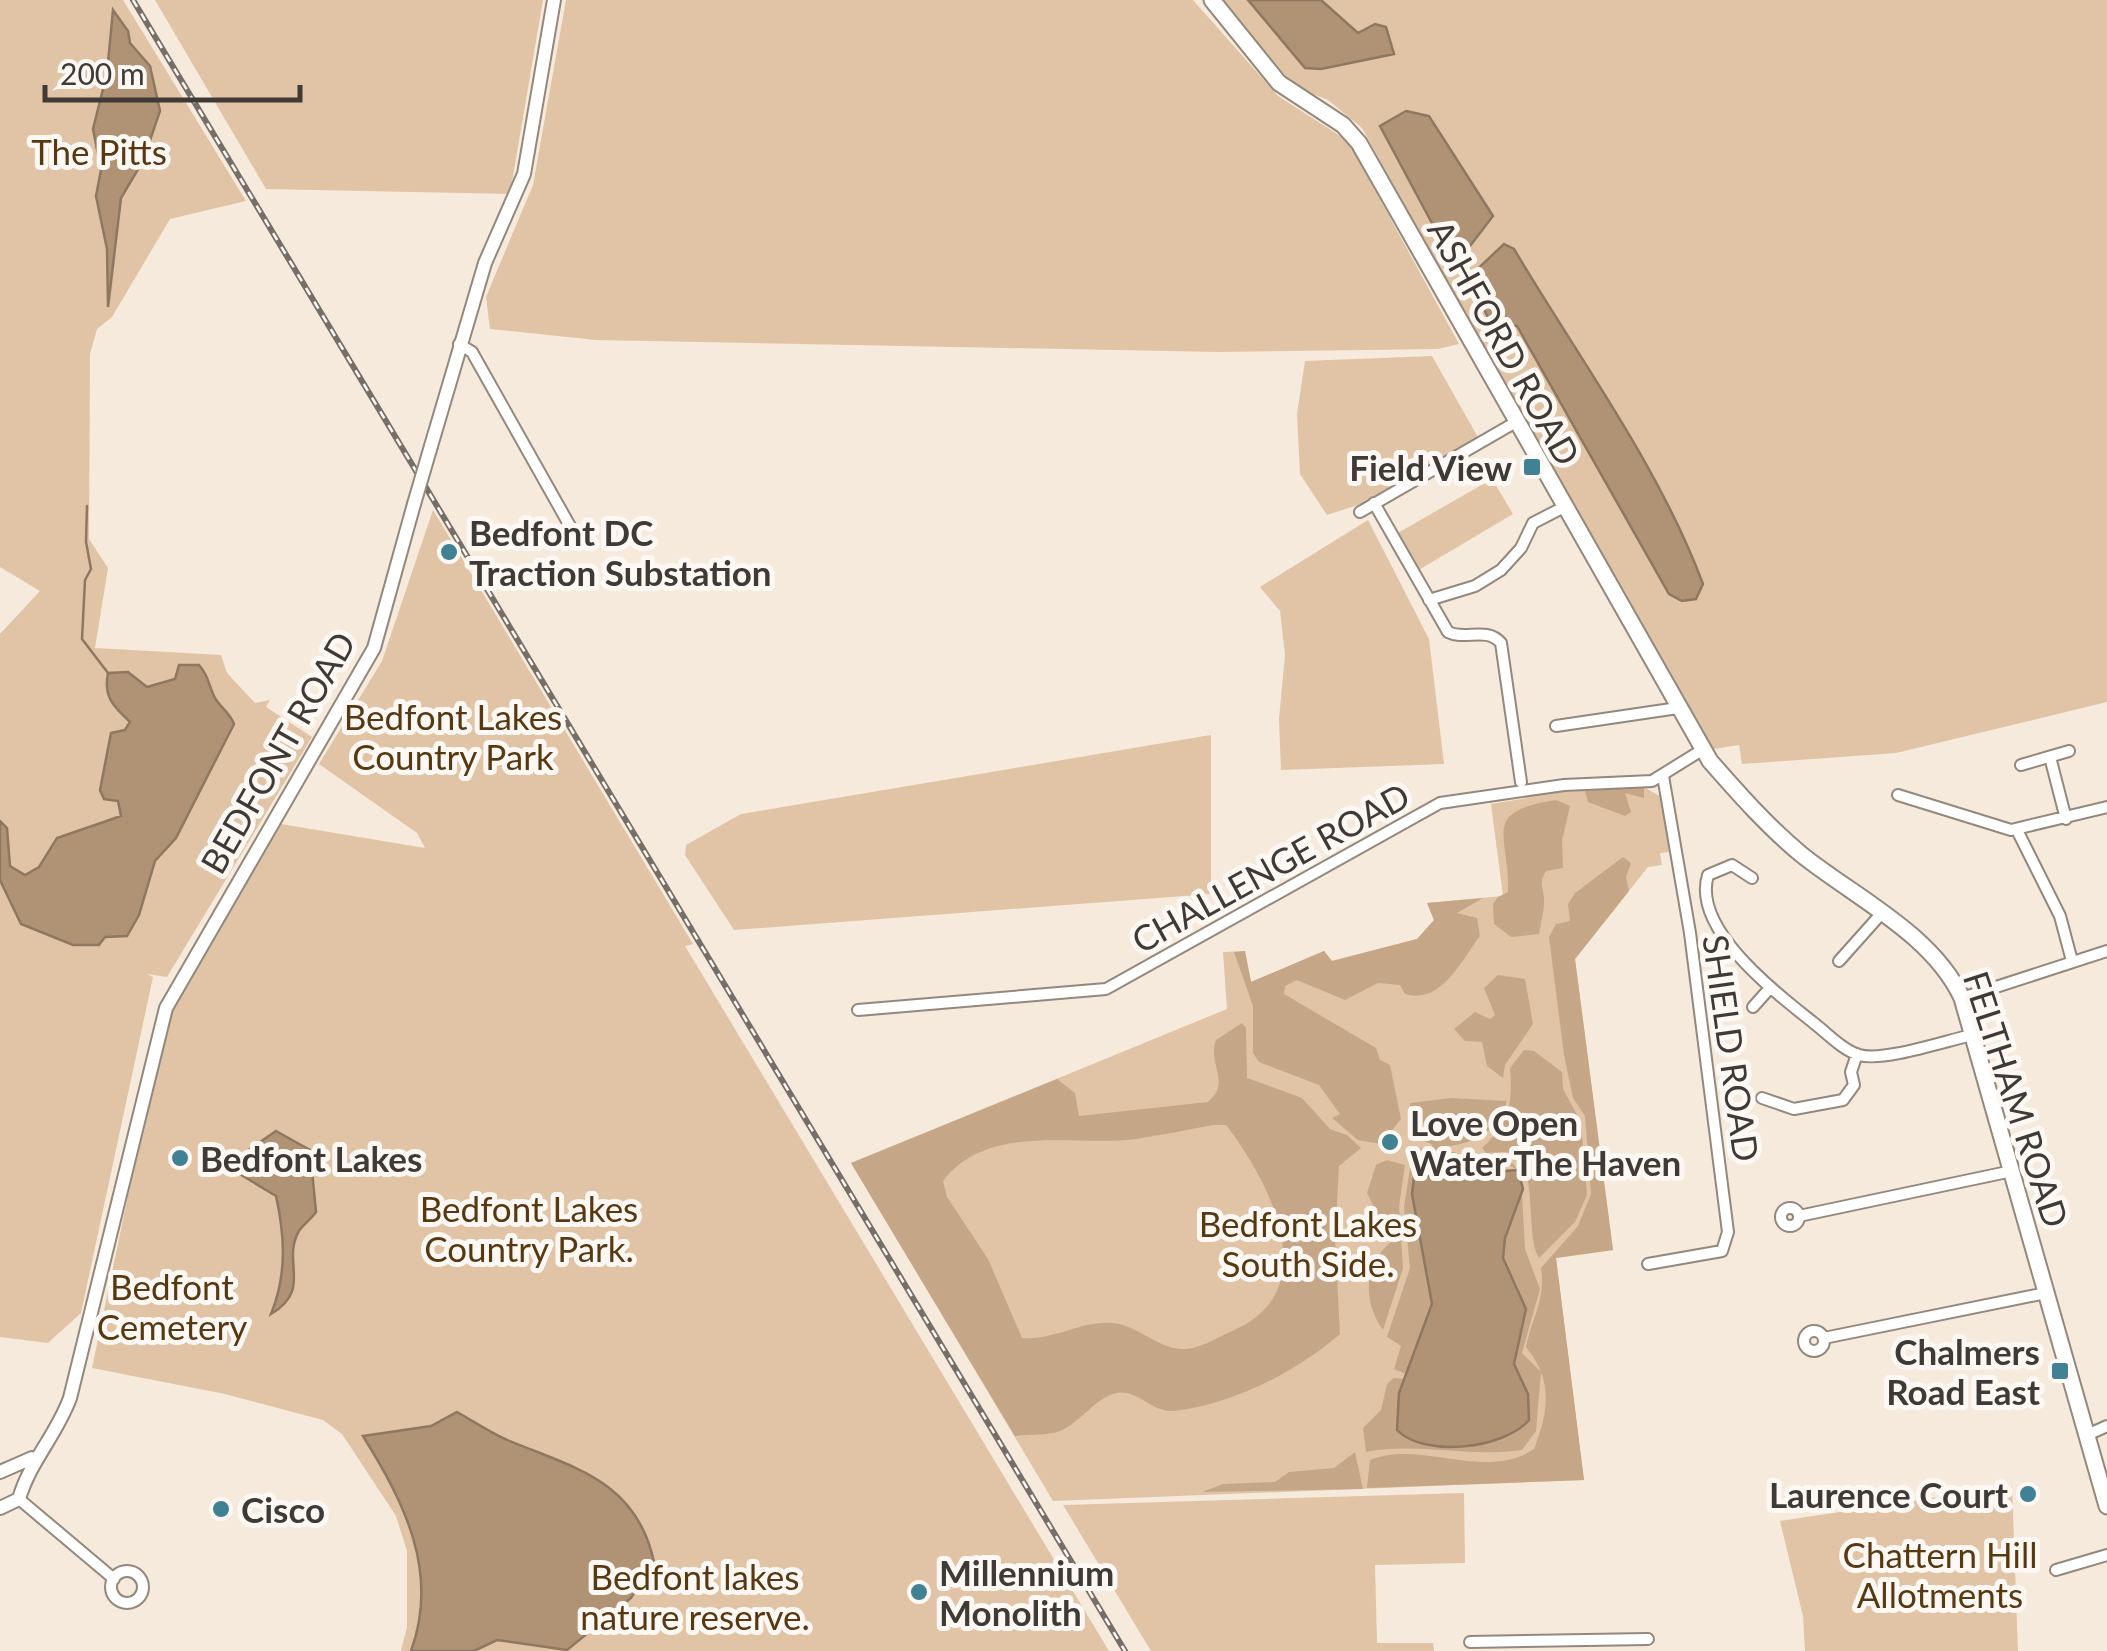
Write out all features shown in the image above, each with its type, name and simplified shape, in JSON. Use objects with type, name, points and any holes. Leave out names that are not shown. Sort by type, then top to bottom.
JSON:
[{"type":"main road","name":"ASHFORD ROAD","points":[[1212,0],[1279,83],[1343,124],[1359,143],[1702,750]]},
{"type":"main road","name":"FELTHAM ROAD","points":[[1702,750],[1779,835],[1942,964],[1962,998],[2107,1506]]},
{"type":"street","name":"BEDFONT ROAD","points":[[20,1491],[32,1458],[57,1430],[81,1362],[166,1008],[369,659],[459,344],[485,264],[524,174],[554,0]]},
{"type":"street","points":[[459,344],[476,358],[575,535]]},
{"type":"street","points":[[1360,512],[1516,422]]},
{"type":"street","points":[[1374,503],[1452,635],[1502,634],[1521,782]]},
{"type":"street","points":[[1430,600],[1474,586],[1501,570],[1521,548],[1533,523],[1564,506]]},
{"type":"street","points":[[1556,726],[1678,708]]},
{"type":"street","name":"CHALLENGE ROAD","points":[[858,1010],[1106,989],[1440,803],[1564,785],[1636,783],[1663,776],[1702,750]]},
{"type":"street","points":[[2021,765],[2069,751]]},
{"type":"street","points":[[2050,757],[2066,819]]},
{"type":"street","name":"SHIELD ROAD","points":[[1648,1264],[1722,1251],[1728,1232],[1690,933],[1663,776]]},
{"type":"street","points":[[1898,795],[2017,830],[2107,807]]},
{"type":"street","points":[[2017,830],[2060,916],[2072,960]]},
{"type":"street","points":[[1752,878],[1732,865],[1708,876],[1705,886],[1722,934],[1770,988],[1857,1054],[1874,1056],[1972,1035]]},
{"type":"street","points":[[1838,960],[1881,914]]},
{"type":"street","points":[[1962,998],[2107,951]]},
{"type":"street","points":[[1753,1006],[1770,988]]},
{"type":"street","points":[[1766,1105],[1794,1109],[1842,1100],[1854,1085],[1851,1072],[1857,1054]]},
{"type":"street","points":[[1799,1216],[2012,1171]]},
{"type":"street","points":[[1824,1338],[2046,1292]]},
{"type":"street","points":[[2087,1435],[2107,1426]]},
{"type":"street","points":[[0,1472],[32,1458]]},
{"type":"street","points":[[0,1472],[11,1473],[20,1491],[114,1579]]},
{"type":"street","points":[[0,1508],[20,1491]]},
{"type":"street","points":[[2056,1570],[2107,1556]]},
{"type":"street","points":[[1470,1642],[1557,1646],[1648,1640]]},
{"type":"green space","name":"The Pitts","points":[[0,0],[123,0],[246,201],[170,219],[112,317],[97,329],[90,354],[89,539],[108,568],[95,648],[221,655],[227,673],[255,703],[270,700],[266,707],[312,737],[167,977],[147,974],[153,977],[81,1313],[48,1343],[0,1337],[0,634],[40,591],[0,567]]},
{"type":"green space","points":[[155,0],[543,0],[510,194],[266,189]]},
{"type":"green space","points":[[566,0],[1193,0],[1278,96],[1348,141],[1459,344],[1438,349],[1218,352],[596,340],[490,329],[486,297],[533,185]]},
{"type":"green space","points":[[1222,0],[1248,0],[1305,67],[1321,69],[1394,53],[1375,25],[1359,33],[1321,0],[2107,0],[2107,702],[1896,753],[1742,764],[1739,745],[1708,750],[1362,128],[1328,100],[1295,87]],"holes":[[[1429,116],[1493,216],[1460,259],[1449,254],[1380,126]],[[1515,249],[1641,454],[1703,584],[1516,326]]]},
{"type":"green space","points":[[1432,356],[1479,439],[1367,502],[1327,515],[1300,474],[1297,414],[1305,361]]},
{"type":"green space","points":[[1492,479],[1513,514],[1417,571],[1396,534]]},
{"type":"green space","name":"Bedfont Lakes Country Park.","points":[[433,510],[693,944],[685,946],[1109,1651],[401,1651],[407,1627],[407,1551],[396,1516],[342,1434],[323,1420],[225,1394],[92,1368],[166,1014],[281,824],[425,848],[417,833],[319,764],[382,661]]},
{"type":"green space","points":[[1368,520],[1429,639],[1444,764],[1281,770],[1279,719],[1285,655],[1280,611],[1260,587]]},
{"type":"green space","points":[[1211,735],[1211,894],[734,930],[685,855],[686,845],[741,814]]},
{"type":"green space","name":"Bedfont Lakes South Side.","points":[[1644,787],[1663,798],[1669,852],[1660,853],[1662,865],[1648,867],[1575,959],[1613,1250],[1556,1258],[1584,1480],[1053,1501],[851,1163],[1227,1009],[1223,952],[1245,951],[1251,982],[1324,951],[1332,961],[1417,939],[1434,920],[1427,903],[1503,896],[1491,804],[1563,792]]},
{"type":"green space","points":[[1644,787],[1644,798],[1625,793],[1631,812],[1625,816],[1588,802],[1585,791]]},
{"type":"green space","points":[[1556,800],[1570,806],[1562,841],[1563,868],[1546,871],[1543,876],[1544,906],[1539,934],[1511,937],[1494,924],[1493,904],[1508,892],[1504,829],[1516,811]]},
{"type":"green space","points":[[1623,857],[1631,863],[1626,877],[1629,891],[1575,959],[1613,1250],[1556,1258],[1584,1480],[1367,1488],[1370,1460],[1389,1455],[1495,1462],[1534,1449],[1546,1396],[1541,1371],[1526,1347],[1540,1299],[1541,1268],[1578,1226],[1591,1194],[1585,1116],[1573,1098],[1564,1055],[1549,937],[1556,924],[1570,921],[1568,904],[1575,893]]},
{"type":"green space","points":[[1483,898],[1457,913],[1477,918],[1480,936],[1449,978],[1429,993],[1405,994],[1400,985],[1378,983],[1345,1000],[1297,980],[1285,986],[1284,994],[1376,1048],[1380,1060],[1390,1065],[1401,1119],[1381,1144],[1358,1140],[1332,1118],[1340,1114],[1319,1085],[1259,1062],[1253,1053],[1253,1006],[1234,952],[1245,951],[1251,982],[1324,951],[1332,961],[1417,939],[1434,920],[1427,903]]},
{"type":"green space","points":[[1498,975],[1525,979],[1533,1024],[1505,1065],[1503,1078],[1487,1066],[1482,1042],[1465,1041],[1454,1029],[1475,1012],[1490,1019],[1495,1015],[1484,988]]},
{"type":"green space","points":[[1242,1023],[1246,1028],[1247,1078],[1302,1098],[1330,1129],[1347,1135],[1361,1148],[1339,1166],[1335,1239],[1340,1334],[1284,1373],[1218,1402],[1166,1411],[1132,1394],[1117,1393],[1102,1399],[1060,1431],[1015,1436],[851,1163],[1057,1079],[1075,1093],[1079,1116],[1208,1102],[1215,1095],[1219,1080],[1214,1057],[1216,1040]],"holes":[[[1226,1125],[1259,1176],[1281,1235],[1283,1264],[1277,1291],[1261,1313],[1232,1331],[1188,1349],[1164,1345],[1129,1327],[1111,1323],[1022,1338],[988,1259],[947,1197],[943,1181],[962,1163],[1007,1144],[1136,1139]]]},
{"type":"green space","points":[[1524,1050],[1534,1051],[1562,1072],[1563,1089],[1581,1122],[1587,1195],[1575,1222],[1539,1258],[1525,1170],[1510,1153],[1486,1153],[1482,1148],[1504,1121],[1510,1103],[1510,1068]]},
{"type":"green space","points":[[1451,1098],[1507,1101],[1498,1120],[1478,1138],[1408,1159],[1416,1150],[1433,1145],[1413,1136],[1410,1103]]},
{"type":"green space","points":[[1449,1151],[1485,1160],[1507,1157],[1518,1170],[1509,1165],[1442,1167],[1414,1177],[1412,1194],[1432,1304],[1406,1374],[1394,1369],[1401,1346],[1387,1337],[1410,1268],[1404,1207],[1410,1168],[1433,1163]]},
{"type":"green space","points":[[1387,1160],[1405,1165],[1399,1207],[1403,1268],[1383,1330],[1372,1307],[1369,1283],[1375,1261],[1391,1242],[1367,1193],[1376,1165]]},
{"type":"green space","points":[[1522,1194],[1525,1249],[1540,1289],[1522,1353],[1541,1372],[1536,1431],[1522,1450],[1366,1452],[1363,1428],[1381,1410],[1387,1384],[1394,1378],[1404,1379],[1397,1430],[1460,1445],[1523,1428],[1528,1394],[1514,1364],[1523,1326],[1518,1288],[1503,1258],[1505,1238]]},
{"type":"green space","points":[[1355,1452],[1363,1489],[1202,1492],[1223,1484],[1275,1482],[1289,1472],[1334,1468]]},
{"type":"green space","name":"Chattern Hill Allotments","points":[[2012,1486],[2018,1651],[1805,1651],[1803,1616],[1780,1521]]},
{"type":"green space","points":[[1464,1493],[1465,1563],[1375,1565],[1377,1643],[1433,1643],[1434,1651],[1151,1651],[1063,1505]]},
{"type":"shaded area","points":[[1248,0],[1321,0],[1358,33],[1375,24],[1386,27],[1394,54],[1321,69],[1305,68]]},
{"type":"shaded area","points":[[113,10],[128,31],[130,43],[150,66],[160,111],[143,161],[121,198],[108,307],[107,249],[96,196],[101,170],[93,129],[107,73]]},
{"type":"shaded area","points":[[1406,111],[1429,116],[1493,216],[1460,259],[1449,255],[1380,126]]},
{"type":"shaded area","points":[[1504,244],[1514,249],[1664,496],[1703,584],[1696,599],[1682,601],[1669,594],[1517,326],[1491,324],[1469,277]]},
{"type":"shaded area","points":[[179,665],[199,665],[216,700],[234,724],[176,838],[155,861],[139,915],[127,936],[105,937],[99,945],[73,945],[21,924],[0,880],[0,821],[7,828],[10,866],[25,875],[39,867],[57,838],[121,816],[118,801],[104,799],[100,790],[111,733],[125,730],[130,722],[111,701],[108,673],[128,672],[147,687],[175,679]]},
{"type":"shaded area","points":[[276,1131],[310,1150],[316,1212],[294,1242],[291,1295],[271,1314],[280,1285],[283,1255],[276,1196],[233,1170],[231,1162]]},
{"type":"shaded area","points":[[1518,1170],[1523,1189],[1505,1238],[1503,1258],[1526,1309],[1514,1364],[1528,1394],[1529,1420],[1502,1438],[1483,1443],[1444,1447],[1409,1439],[1397,1430],[1399,1393],[1432,1304],[1412,1194],[1414,1177]]},
{"type":"shaded area","points":[[457,1412],[499,1436],[598,1480],[633,1512],[645,1534],[654,1562],[631,1598],[567,1650],[497,1640],[474,1651],[411,1651],[422,1593],[413,1539],[392,1486],[363,1436],[431,1426]]},
{"type":"waterway","points":[[87,506],[86,542],[91,569],[85,580],[82,639],[108,673]]},
{"type":"railway","points":[[133,0],[1125,1651]]},
{"type":"place","name":"Field View","points":[[1532,467]]},
{"type":"place","name":"Bedfont DC Traction Substation","points":[[449,552]]},
{"type":"place","name":"Love Open Water The Haven","points":[[1390,1142]]},
{"type":"place","name":"Bedfont Lakes","points":[[180,1158]]},
{"type":"place","name":"Chalmers Road East","points":[[2060,1371]]},
{"type":"place","name":"Laurence Court","points":[[2028,1494]]},
{"type":"place","name":"Cisco","points":[[221,1509]]},
{"type":"place","name":"Millennium Monolith","points":[[919,1592]]},
{"type":"park label","name":"Bedfont Lakes Country Park","points":[[453,736]]},
{"type":"park label","name":"Bedfont Cemetery","points":[[172,1306]]},
{"type":"park label","name":"Bedfont lakes nature reserve.","points":[[695,1596]]}]
